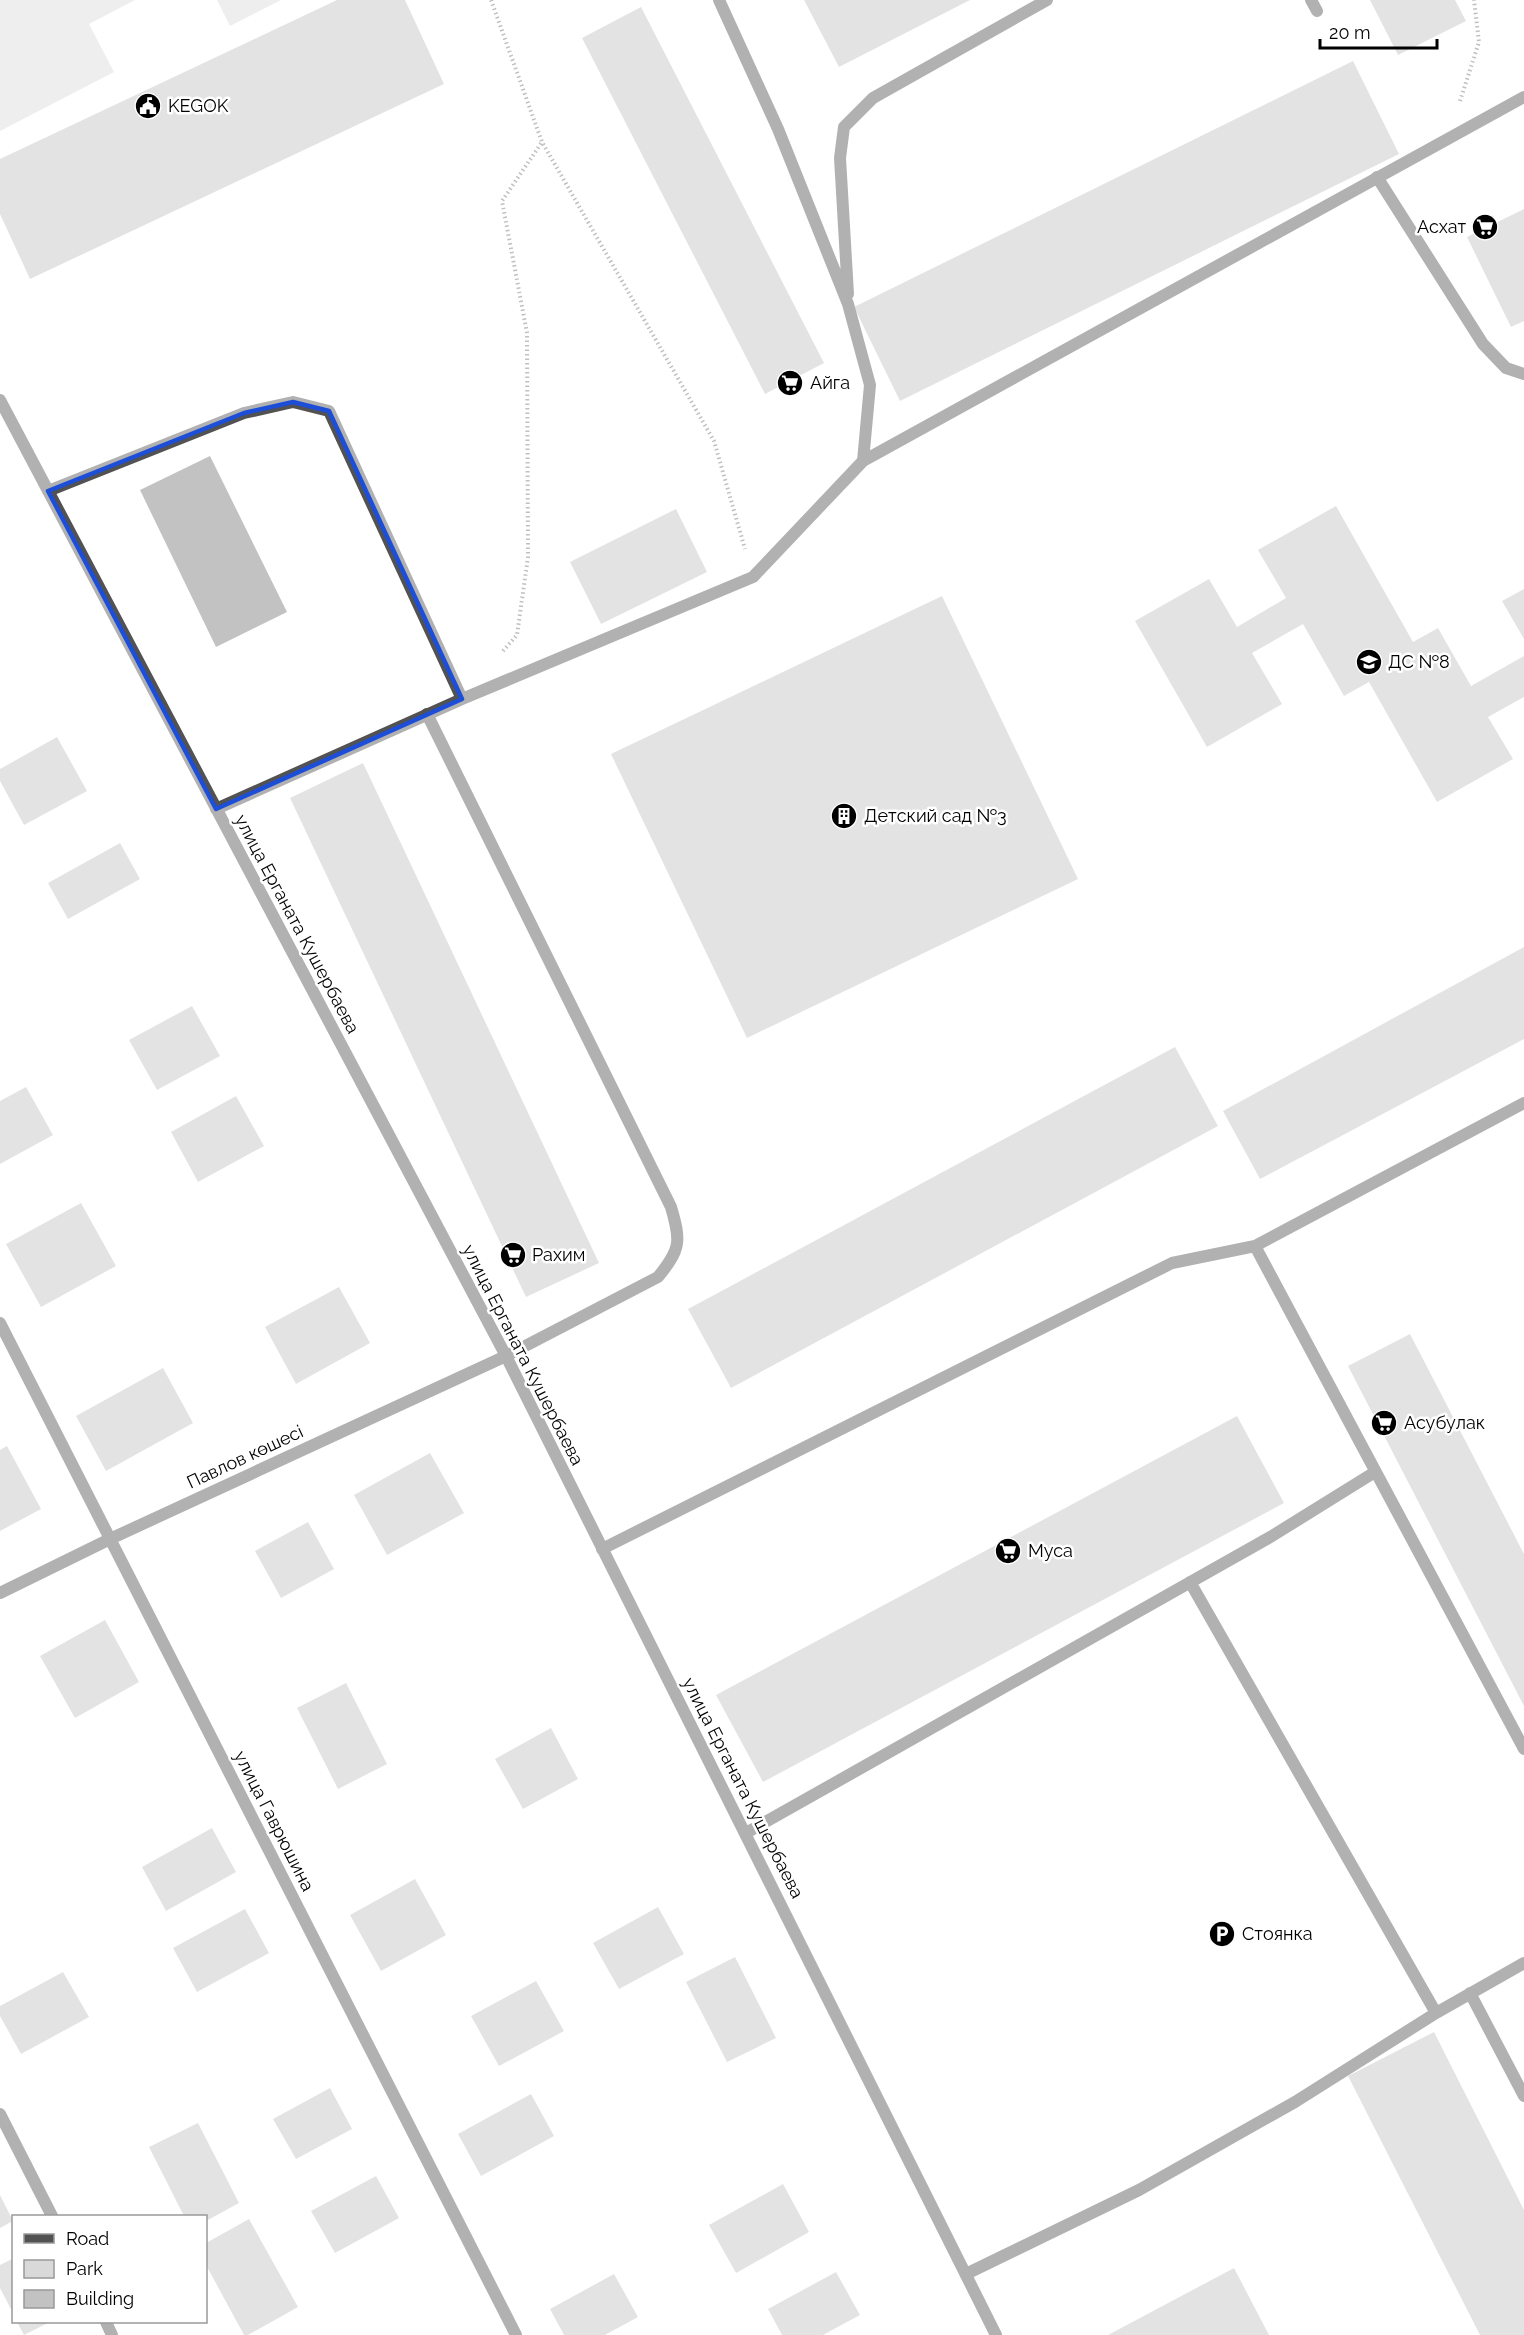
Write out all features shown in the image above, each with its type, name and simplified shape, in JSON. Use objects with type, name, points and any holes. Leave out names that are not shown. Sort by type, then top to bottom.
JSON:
[{"type":"street","points":[[719,0],[778,129],[848,304],[870,385],[863,461]]},
{"type":"street","points":[[848,304],[840,158],[844,127],[873,98],[1047,0]]},
{"type":"street","points":[[216,809],[427,714],[753,577],[863,461],[1524,97]]},
{"type":"street","points":[[1377,177],[1483,344],[1506,368],[1524,374]]},
{"type":"street","name":"улица Ерганата Кушербаева","points":[[0,400],[506,1356],[996,2335]]},
{"type":"street","points":[[48,491],[244,413],[293,402],[329,411],[462,699]]},
{"type":"street","name":"Павлов көшесі","points":[[0,1593],[110,1539],[506,1356],[658,1277],[674,1257],[679,1233],[671,1207],[427,714]]},
{"type":"street","points":[[602,1549],[1172,1263],[1255,1246],[1524,1103]]},
{"type":"street","points":[[1255,1246],[1524,1749]]},
{"type":"street","name":"улица Гаврюшина","points":[[0,1323],[516,2335]]},
{"type":"street","points":[[746,1833],[1272,1536],[1375,1472]]},
{"type":"street","points":[[1190,1582],[1436,2013]]},
{"type":"street","points":[[966,2274],[1139,2190],[1295,2102],[1436,2013],[1524,1963]]},
{"type":"street","points":[[1470,1993],[1524,2096]]},
{"type":"street","points":[[0,2114],[51,2215]]},
{"type":"path","points":[[491,0],[542,142],[714,441],[753,577]]},
{"type":"path","points":[[1449,138],[1479,42],[1474,0]]},
{"type":"path","points":[[501,654],[517,635],[528,557],[527,333],[502,201],[542,142]]},
{"type":"highlighted area","points":[[293,402],[329,411],[462,699],[216,809],[48,491],[244,413]]},
{"type":"green space","points":[[0,0],[135,0],[89,24],[114,72],[0,131]]},
{"type":"green space","points":[[217,0],[281,0],[230,26]]},
{"type":"building","points":[[337,0],[405,0],[444,84],[30,279],[0,214],[0,159]]},
{"type":"building","points":[[804,0],[970,0],[839,67]]},
{"type":"building","points":[[1370,0],[1455,0],[1466,21],[1398,55]]},
{"type":"building","points":[[641,7],[824,363],[765,394],[582,38]]},
{"type":"building","points":[[1353,61],[1399,154],[900,401],[854,307]]},
{"type":"building","points":[[1524,209],[1524,321],[1511,327],[1467,237]]},
{"type":"building","points":[[210,456],[287,612],[216,647],[140,490]]},
{"type":"building","points":[[1336,506],[1413,642],[1438,628],[1471,686],[1524,656],[1524,697],[1488,717],[1513,759],[1437,802],[1369,682],[1344,696],[1303,624],[1252,653],[1282,704],[1207,747],[1135,621],[1209,579],[1237,627],[1286,598],[1258,550]]},
{"type":"building","points":[[676,509],[707,572],[601,624],[570,562]]},
{"type":"building","points":[[1524,589],[1524,639],[1502,601]]},
{"type":"building","name":"Детский сад №3","points":[[942,596],[1078,879],[747,1038],[611,754]]},
{"type":"building","points":[[57,737],[87,791],[24,825],[0,781],[0,769]]},
{"type":"building","points":[[363,763],[599,1263],[526,1297],[290,798]]},
{"type":"building","points":[[120,843],[140,879],[68,919],[48,883]]},
{"type":"building","points":[[1524,947],[1524,1039],[1260,1179],[1223,1111]]},
{"type":"building","points":[[192,1006],[220,1056],[157,1090],[129,1040]]},
{"type":"building","points":[[1175,1047],[1218,1126],[731,1388],[688,1309]]},
{"type":"building","points":[[26,1087],[53,1135],[0,1164],[0,1101]]},
{"type":"building","points":[[236,1096],[264,1146],[198,1182],[171,1132]]},
{"type":"building","points":[[81,1203],[116,1266],[41,1307],[6,1244]]},
{"type":"building","points":[[339,1287],[370,1343],[296,1384],[265,1327]]},
{"type":"building","points":[[1410,1334],[1524,1554],[1524,1706],[1348,1366]]},
{"type":"building","points":[[163,1368],[193,1423],[106,1471],[76,1416]]},
{"type":"building","points":[[1237,1416],[1284,1503],[763,1782],[716,1695]]},
{"type":"building","points":[[7,1446],[41,1509],[0,1531],[0,1450]]},
{"type":"building","points":[[430,1453],[464,1513],[387,1555],[354,1495]]},
{"type":"building","points":[[308,1522],[334,1569],[281,1598],[255,1551]]},
{"type":"building","points":[[105,1620],[139,1682],[75,1718],[40,1656]]},
{"type":"building","points":[[346,1683],[387,1764],[338,1789],[297,1708]]},
{"type":"building","points":[[551,1728],[578,1779],[523,1809],[495,1759]]},
{"type":"building","points":[[212,1828],[236,1872],[166,1911],[142,1867]]},
{"type":"building","points":[[415,1879],[446,1935],[381,1971],[350,1915]]},
{"type":"building","points":[[658,1907],[684,1954],[619,1989],[593,1943]]},
{"type":"building","points":[[245,1909],[269,1953],[197,1992],[173,1948]]},
{"type":"building","points":[[735,1957],[776,2038],[727,2062],[686,1982]]},
{"type":"building","points":[[63,1972],[89,2017],[21,2054],[0,2016],[0,2006]]},
{"type":"building","points":[[536,1981],[564,2031],[499,2066],[471,2016]]},
{"type":"building","points":[[1434,2032],[1524,2210],[1524,2335],[1480,2335],[1348,2076]]},
{"type":"building","points":[[330,2088],[352,2129],[296,2159],[273,2119]]},
{"type":"building","points":[[531,2094],[554,2136],[481,2176],[458,2134]]},
{"type":"building","points":[[198,2123],[239,2203],[207,2220],[207,2215],[183,2215],[149,2147]]},
{"type":"building","points":[[376,2176],[399,2218],[335,2253],[311,2211]]},
{"type":"building","points":[[783,2184],[809,2232],[736,2273],[709,2225]]},
{"type":"building","points":[[0,2195],[12,2222],[0,2228]]},
{"type":"building","points":[[249,2219],[298,2307],[248,2335],[244,2335],[207,2267],[207,2242]]},
{"type":"building","points":[[12,2259],[12,2311],[0,2288],[0,2265]]},
{"type":"building","points":[[1234,2268],[1269,2335],[1108,2335]]},
{"type":"building","points":[[836,2272],[860,2315],[823,2335],[782,2335],[768,2309]]},
{"type":"building","points":[[614,2274],[638,2317],[605,2335],[564,2335],[550,2309]]},
{"type":"building","points":[[18,2323],[48,2323],[24,2335]]},
{"type":"place","name":"KEGOK","points":[[148,106]]},
{"type":"place","name":"Асхат","points":[[1485,227]]},
{"type":"place","name":"Айга","points":[[790,383]]},
{"type":"place","name":"ДС №8","points":[[1369,662]]},
{"type":"place","name":"Детский сад №3","points":[[844,816]]},
{"type":"place","name":"Рахим","points":[[513,1255]]},
{"type":"place","name":"Асубулак","points":[[1384,1423]]},
{"type":"place","name":"Муса","points":[[1008,1551]]},
{"type":"place","name":"Стоянка","points":[[1222,1934]]}]
